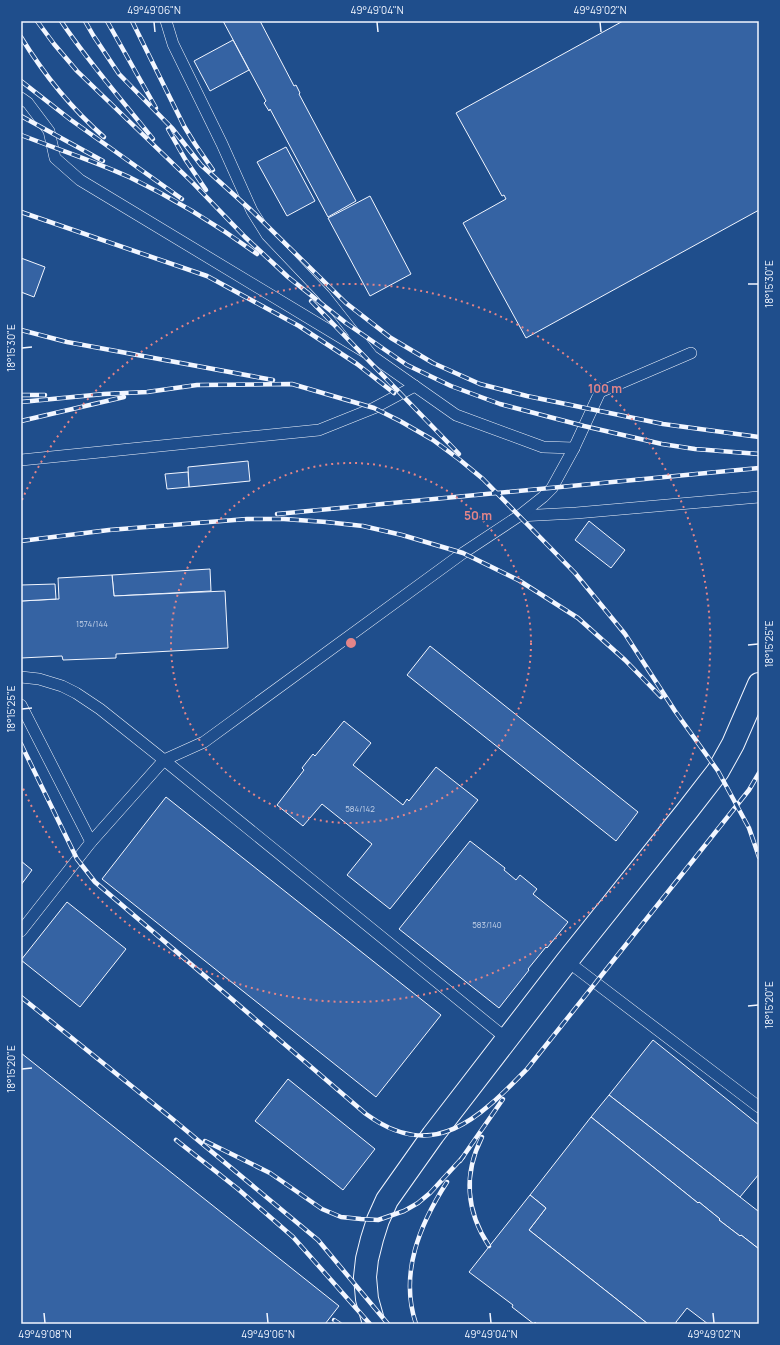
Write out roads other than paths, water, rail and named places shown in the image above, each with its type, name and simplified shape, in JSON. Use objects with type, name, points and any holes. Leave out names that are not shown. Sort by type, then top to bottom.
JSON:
[{"type":"street","points":[[374,1324],[367,1299],[365,1277],[367,1259],[372,1239],[384,1206],[433,1135],[567,961],[687,812],[718,771],[733,744],[759,684]]},
{"type":"lane","points":[[166,21],[173,44],[222,144],[252,211],[267,235],[324,295],[372,356]]},
{"type":"lane","points":[[21,98],[28,103],[49,131],[55,158],[80,180],[372,356],[456,416],[543,447],[574,448]]},
{"type":"lane","points":[[21,932],[91,842],[164,760],[204,742],[463,553],[520,516],[543,498],[552,488],[574,448],[600,392],[691,353]]},
{"type":"lane","points":[[21,460],[319,430],[374,408],[415,386]]},
{"type":"lane","points":[[520,516],[576,513],[759,497]]},
{"type":"lane","points":[[21,677],[39,679],[62,686],[76,693],[100,709],[507,1039]]},
{"type":"lane","points":[[21,705],[91,842]]},
{"type":"lane","points":[[567,961],[759,1107]]},
{"type":"railway","points":[[37,21],[77,71],[192,182],[245,237],[288,277],[346,323],[407,365],[451,386],[500,404],[584,426],[662,444],[695,449],[759,454]]},
{"type":"railway","points":[[61,21],[94,67],[153,139]]},
{"type":"railway","points":[[85,21],[119,74],[172,128],[201,165],[252,211],[346,303],[391,338],[433,363],[480,384],[527,396],[663,424],[759,437]]},
{"type":"railway","points":[[107,21],[156,108]]},
{"type":"railway","points":[[132,21],[184,126],[213,170]]},
{"type":"railway","points":[[21,37],[39,64],[69,103],[104,137]]},
{"type":"railway","points":[[21,81],[71,120],[182,199]]},
{"type":"railway","points":[[21,116],[103,161]]},
{"type":"railway","points":[[168,129],[185,159],[206,190]]},
{"type":"railway","points":[[21,135],[102,166],[146,185],[195,213],[257,254]]},
{"type":"railway","points":[[21,212],[207,276],[299,326],[357,364],[394,393]]},
{"type":"railway","points":[[311,301],[459,454]]},
{"type":"railway","points":[[21,330],[67,342],[273,380]]},
{"type":"railway","points":[[21,402],[104,394],[147,392],[197,385],[292,384],[374,408],[433,440],[483,479],[575,573],[625,634],[675,711],[718,771],[749,828],[759,857]]},
{"type":"railway","points":[[21,395],[45,395]]},
{"type":"railway","points":[[21,421],[124,397]]},
{"type":"railway","points":[[277,514],[759,468]]},
{"type":"railway","points":[[21,541],[109,530],[247,519],[284,519],[326,522],[363,526],[402,535],[463,553],[520,581],[578,618],[625,660],[661,697]]},
{"type":"railway","points":[[21,744],[77,859],[95,882],[366,1114],[390,1128],[413,1135],[434,1135],[454,1129],[473,1118],[491,1104],[527,1069],[749,790],[759,773]]},
{"type":"railway","points":[[21,997],[170,1117],[318,1240],[388,1324]]},
{"type":"railway","points":[[460,1161],[503,1099]]},
{"type":"railway","points":[[482,1137],[472,1165],[470,1193],[476,1220],[481,1233],[489,1246]]},
{"type":"railway","points":[[176,1140],[238,1189],[293,1237],[370,1324]]},
{"type":"railway","points":[[205,1141],[270,1173],[322,1209],[341,1217],[361,1219],[378,1220],[404,1211],[418,1203],[430,1193],[463,1157]]},
{"type":"railway","points":[[416,1324],[411,1305],[411,1268],[415,1250],[428,1215],[447,1182]]},
{"type":"railway","points":[[334,1320],[340,1324]]}]
